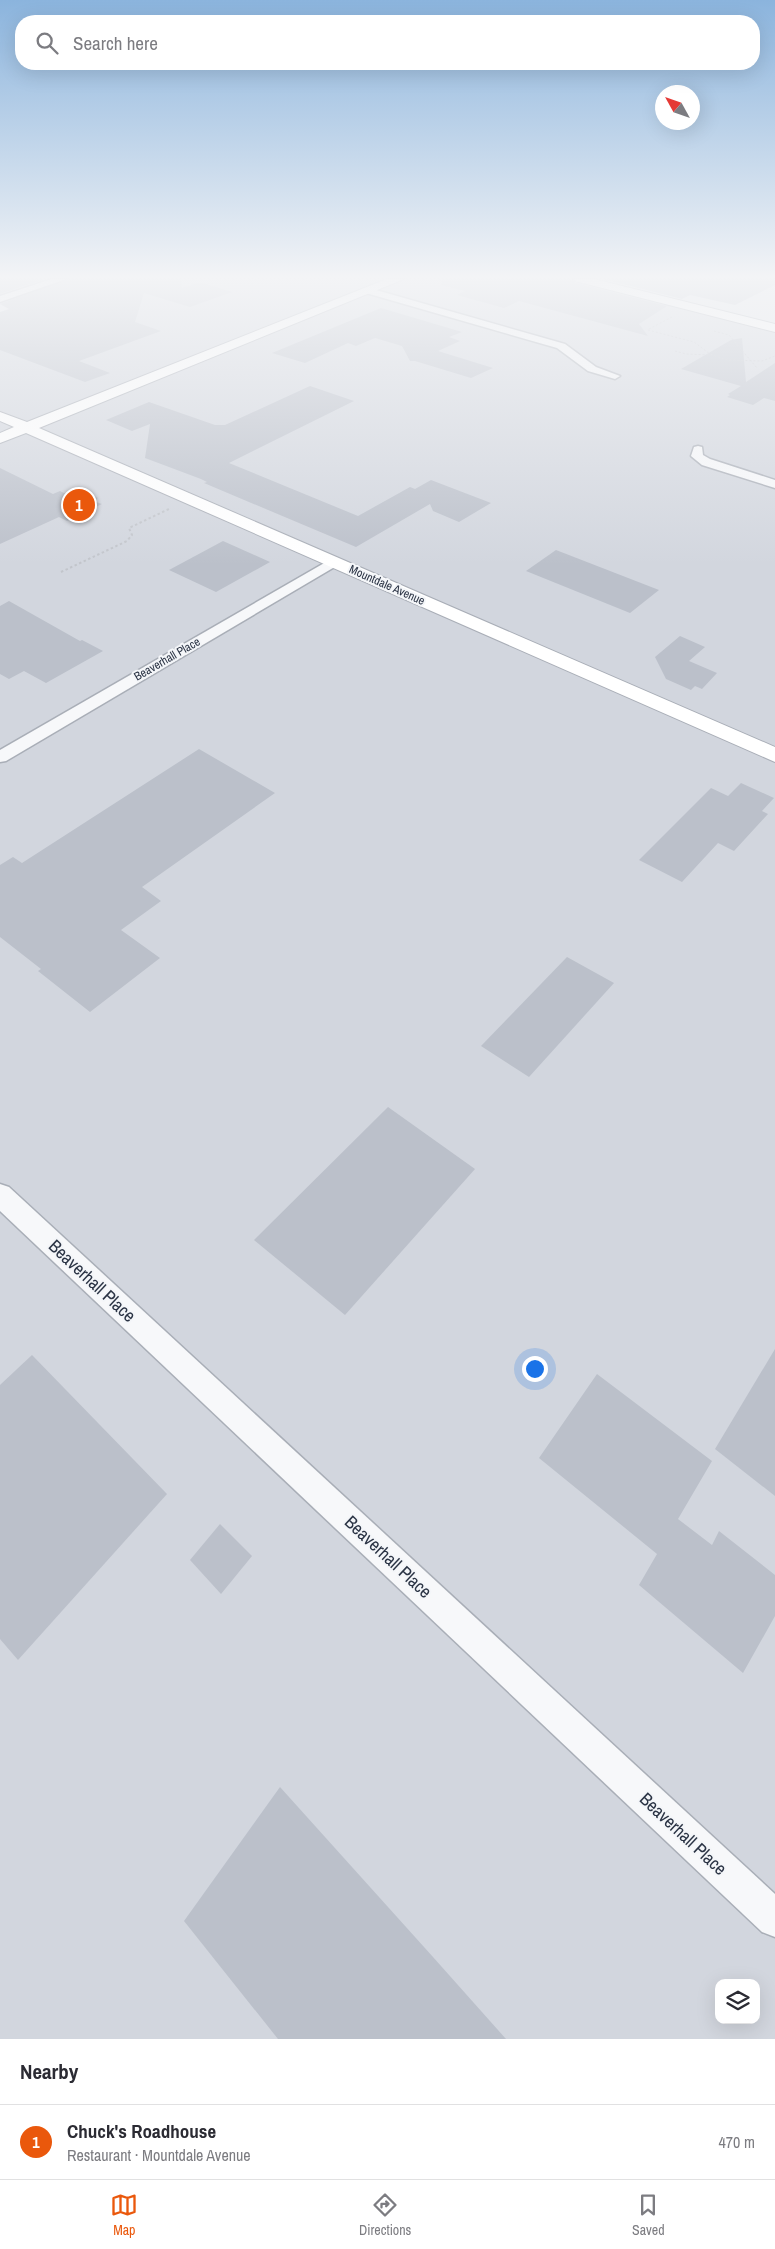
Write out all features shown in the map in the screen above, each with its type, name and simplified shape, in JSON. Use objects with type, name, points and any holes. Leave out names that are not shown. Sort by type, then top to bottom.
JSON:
[{"type":"street","points":[[0,438],[160,374]]},
{"type":"street","points":[[608,374],[614,376]]},
{"type":"street","name":"Mountdale Avenue","points":[[0,416],[775,755]]},
{"type":"street","points":[[698,450],[697,456],[706,462],[775,484]]},
{"type":"street","name":"Beaverhall Place","points":[[0,757],[333,562]]},
{"type":"street","name":"Beaverhall Place","points":[[0,1195],[775,1919]]},
{"type":"path","points":[[62,572],[127,541],[132,535],[129,528],[189,499]]},
{"type":"shaded area","points":[[0,374],[775,374],[775,2039],[0,2039]]},
{"type":"building","points":[[64,374],[107,374],[85,382]]},
{"type":"building","points":[[458,374],[479,374],[471,378]]},
{"type":"building","points":[[699,374],[745,374],[746,382],[758,374],[775,374],[775,401],[764,398],[753,405],[727,397],[730,395],[728,394],[741,386]]},
{"type":"building","points":[[310,386],[354,401],[229,463],[358,516],[410,487],[415,489],[431,480],[491,503],[459,522],[433,511],[430,504],[356,547],[204,483],[207,482],[201,479],[145,458],[150,424],[132,431],[106,420],[149,402],[215,425],[225,425]]},
{"type":"building","points":[[0,468],[53,494],[60,491],[66,494],[77,489],[98,498],[93,501],[102,504],[67,521],[59,517],[0,544]]},
{"type":"building","points":[[223,541],[270,562],[216,592],[169,570]]},
{"type":"building","points":[[556,550],[659,590],[630,613],[526,571]]},
{"type":"building","points":[[9,601],[80,641],[82,640],[103,651],[46,683],[24,671],[9,679],[0,674],[0,606]]},
{"type":"building","points":[[680,636],[705,647],[689,661],[717,673],[702,689],[695,686],[691,690],[666,679],[655,657]]},
{"type":"building","points":[[199,749],[275,793],[142,887],[161,901],[121,930],[160,958],[90,1012],[38,971],[41,969],[0,937],[0,865],[13,857],[22,863]]},
{"type":"building","points":[[741,783],[774,798],[762,811],[768,814],[734,851],[718,843],[682,882],[639,860],[711,788],[728,796]]},
{"type":"building","points":[[567,957],[614,983],[529,1077],[481,1046]]},
{"type":"building","points":[[388,1107],[475,1169],[345,1315],[254,1240]]},
{"type":"building","points":[[775,1349],[775,1496],[715,1449]]},
{"type":"building","points":[[32,1355],[167,1494],[18,1660],[0,1639],[0,1385]]},
{"type":"building","points":[[597,1374],[712,1461],[678,1519],[712,1545],[719,1531],[775,1575],[775,1616],[743,1673],[639,1585],[657,1554],[539,1458]]},
{"type":"building","points":[[220,1524],[252,1556],[221,1594],[190,1560]]},
{"type":"building","points":[[280,1787],[506,2039],[278,2039],[184,1921]]},
{"type":"place","name":"Chuck's Roadhouse","points":[[79,505]]}]
